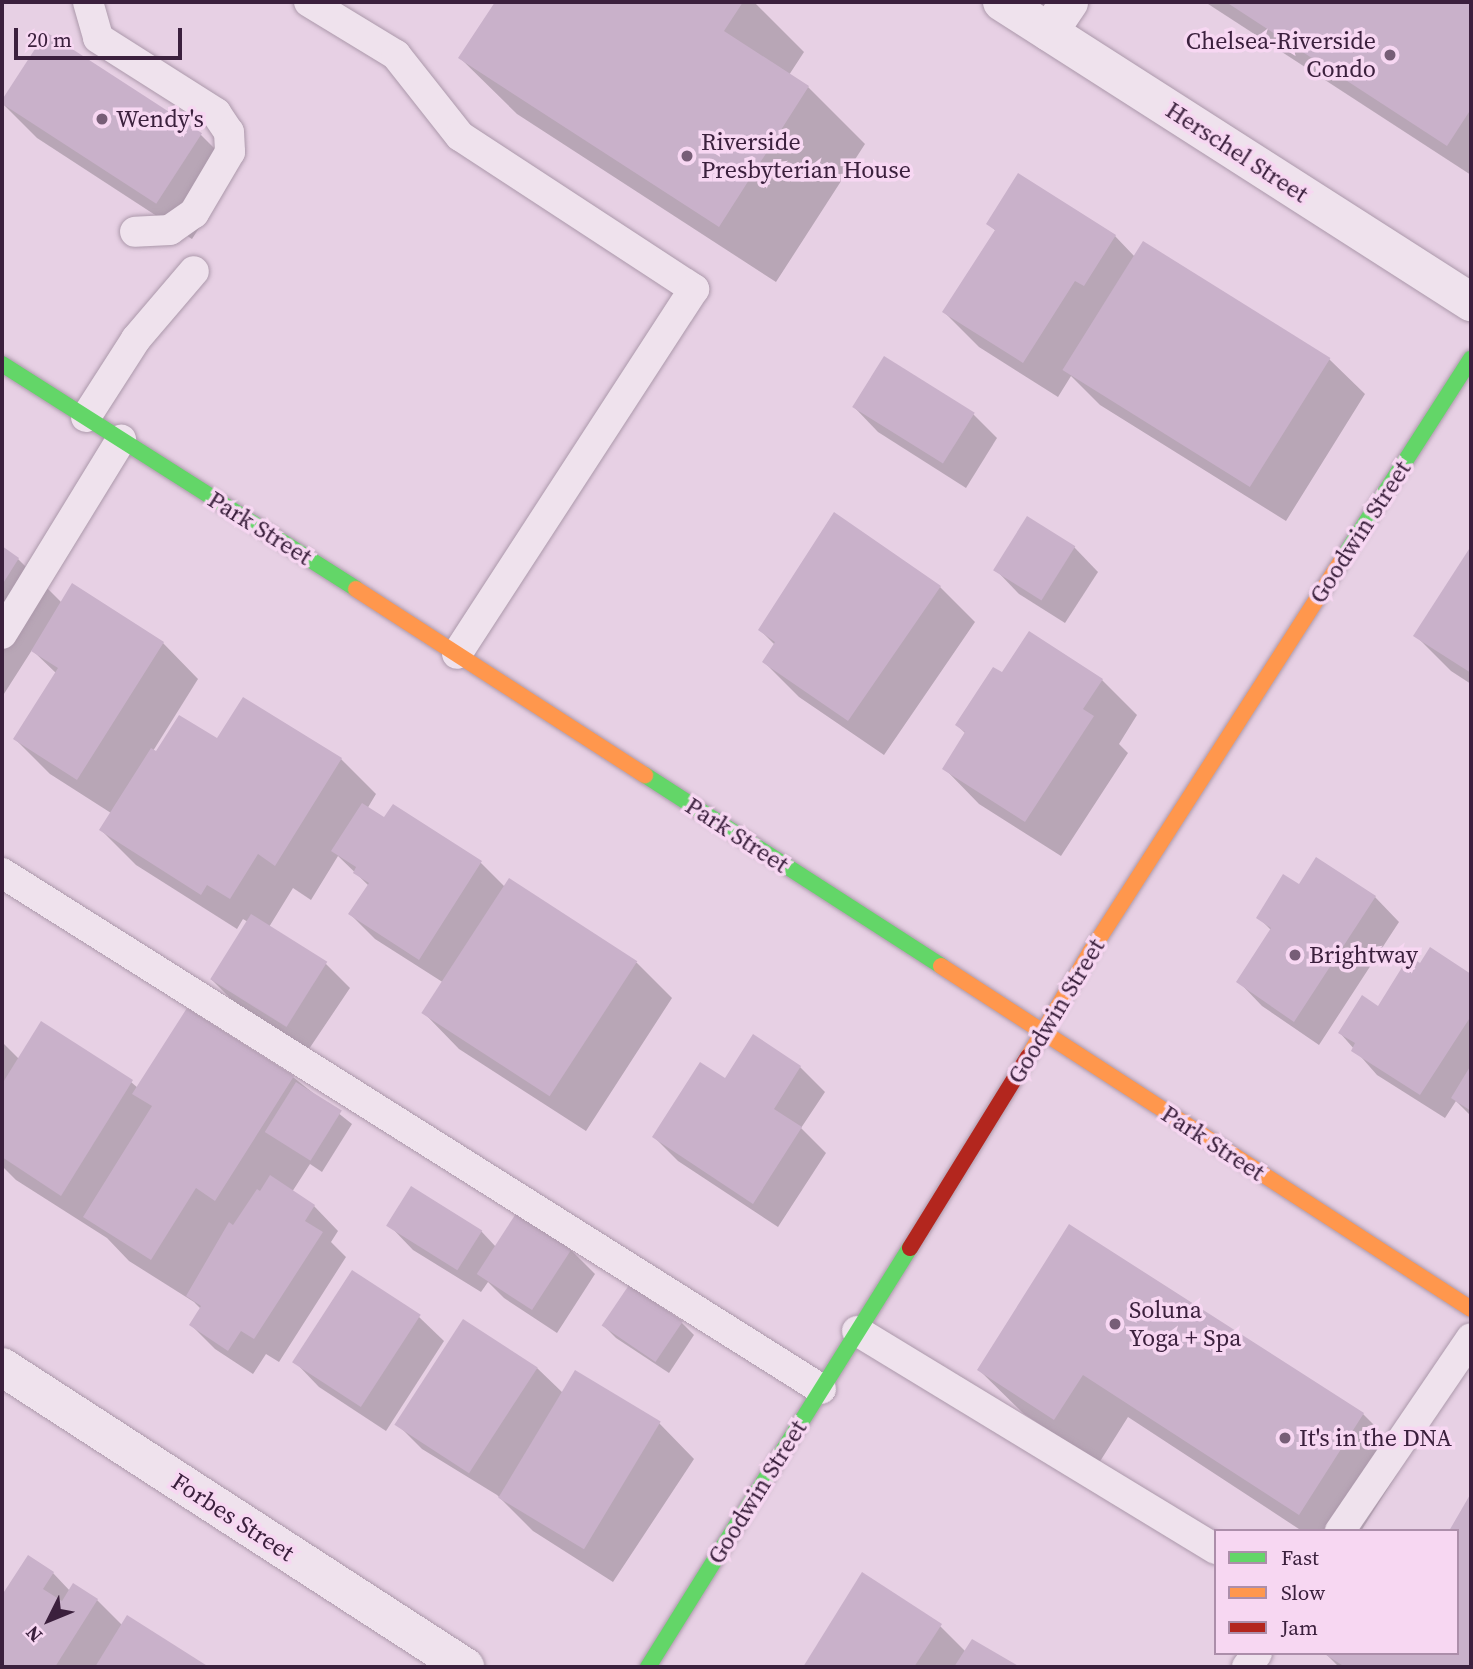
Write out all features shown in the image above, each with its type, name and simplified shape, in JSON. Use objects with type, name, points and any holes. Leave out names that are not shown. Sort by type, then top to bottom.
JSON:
[{"type":"street","name":"Herschel Street","points":[[1002,2],[1059,17],[1471,302]]},
{"type":"street","name":"Goodwin Street","points":[[648,1667],[1043,1034],[1091,951],[1471,359]]},
{"type":"street","name":"Park Street","points":[[2,364],[1471,1308]]},
{"type":"street","name":"Forbes Street","points":[[2,1367],[465,1667]]},
{"type":"lane","points":[[88,2],[98,38],[216,113],[229,132],[230,152],[194,212],[170,230],[135,232]]},
{"type":"lane","points":[[309,2],[396,55],[460,136],[694,289],[457,654]]},
{"type":"lane","points":[[86,417],[136,338],[194,271]]},
{"type":"lane","points":[[2,634],[121,440]]},
{"type":"lane","points":[[2,873],[821,1389]]},
{"type":"lane","points":[[857,1331],[1214,1548]]},
{"type":"lane","points":[[1341,1529],[1471,1338]]},
{"type":"building","name":"Riverside Presbyterian House","points":[[495,2],[743,2],[724,31],[809,86],[719,227],[458,58]]},
{"type":"building","name":"Chelsea-Riverside Condo","points":[[1226,2],[1471,2],[1471,109],[1447,146]]},
{"type":"building","name":"Wendy's","points":[[46,32],[202,133],[156,204],[2,104]]},
{"type":"building","points":[[1018,173],[1116,235],[1084,286],[1075,281],[1023,363],[942,312],[995,230],[986,224]]},
{"type":"building","points":[[1143,241],[1330,358],[1250,487],[1062,370]]},
{"type":"building","points":[[884,356],[975,413],[943,464],[852,407]]},
{"type":"building","points":[[834,512],[941,586],[848,721],[762,662],[775,642],[758,630]]},
{"type":"building","points":[[1027,516],[1075,546],[1041,600],[993,570]]},
{"type":"building","points":[[2,546],[19,558],[2,585]]},
{"type":"building","points":[[1471,546],[1471,673],[1413,636]]},
{"type":"building","points":[[72,583],[164,642],[77,780],[13,739],[58,668],[31,651]]},
{"type":"building","points":[[1029,631],[1103,679],[1083,709],[1094,716],[1025,822],[942,769],[965,732],[955,725],[993,667],[1002,672]]},
{"type":"building","points":[[243,697],[342,758],[275,866],[258,854],[230,899],[207,885],[201,895],[99,830],[151,748],[156,751],[179,715],[217,738]]},
{"type":"building","points":[[362,803],[384,817],[393,804],[482,861],[419,960],[348,914],[369,883],[353,873],[356,867],[331,851]]},
{"type":"building","name":"Brightway","points":[[1316,857],[1376,896],[1294,1022],[1236,982],[1271,928],[1256,918],[1283,874],[1299,884]]},
{"type":"building","points":[[509,878],[637,961],[550,1096],[421,1013]]},
{"type":"building","points":[[251,914],[327,962],[287,1027],[210,979]]},
{"type":"building","points":[[1430,947],[1471,974],[1471,1016],[1420,1095],[1351,1051],[1355,1043],[1338,1033],[1362,995],[1378,1006],[1409,956],[1420,963]]},
{"type":"building","points":[[187,1008],[294,1076],[215,1201],[196,1188],[151,1260],[83,1217],[152,1106],[132,1094]]},
{"type":"building","points":[[41,1021],[133,1080],[61,1196],[2,1157],[2,1084]]},
{"type":"building","points":[[753,1034],[801,1066],[774,1109],[802,1127],[753,1204],[652,1137],[700,1062],[725,1078]]},
{"type":"building","points":[[1471,1065],[1471,1111],[1451,1098]]},
{"type":"building","points":[[296,1082],[342,1111],[311,1161],[265,1132]]},
{"type":"building","points":[[270,1175],[315,1205],[305,1221],[323,1232],[254,1339],[241,1331],[228,1351],[189,1325],[201,1306],[186,1296],[229,1222],[233,1225],[257,1189],[260,1191]]},
{"type":"building","points":[[411,1186],[482,1231],[457,1270],[386,1226]]},
{"type":"building","points":[[517,1212],[572,1248],[532,1310],[477,1274]]},
{"type":"building","points":[[1069,1224],[1364,1413],[1299,1515],[1083,1375],[1054,1420],[977,1370]]},
{"type":"building","points":[[352,1270],[421,1315],[361,1407],[292,1362]]},
{"type":"building","points":[[629,1285],[683,1321],[655,1362],[602,1326]]},
{"type":"building","points":[[463,1319],[538,1367],[469,1473],[394,1425]]},
{"type":"building","points":[[575,1370],[661,1422],[584,1549],[498,1498]]},
{"type":"building","points":[[1471,1493],[1471,1667],[1345,1667],[1326,1655],[1459,1655],[1459,1529],[1450,1529]]},
{"type":"building","points":[[28,1555],[54,1572],[43,1589],[62,1601],[73,1583],[98,1599],[55,1667],[2,1667],[2,1595]]},
{"type":"building","points":[[862,1572],[942,1624],[914,1667],[803,1667]]},
{"type":"building","points":[[127,1615],[209,1667],[95,1667]]},
{"type":"building","points":[[972,1639],[1020,1667],[954,1667]]},
{"type":"traffic: fast","points":[[1343,558],[1471,359]]},
{"type":"traffic: fast","points":[[2,364],[356,589]]},
{"type":"traffic: fast","points":[[645,775],[941,966]]},
{"type":"traffic: fast","points":[[648,1667],[910,1248]]},
{"type":"traffic: slow","points":[[1028,1057],[1091,951],[1343,558]]},
{"type":"traffic: slow","points":[[356,589],[645,775]]},
{"type":"traffic: slow","points":[[941,966],[1471,1309]]},
{"type":"traffic: jam","points":[[910,1248],[1028,1057]]},
{"type":"place","name":"Chelsea-Riverside Condo","points":[[1390,55]]},
{"type":"place","name":"Wendy's","points":[[102,119]]},
{"type":"place","name":"Riverside Presbyterian House","points":[[687,156]]},
{"type":"place","name":"Brightway","points":[[1295,955]]},
{"type":"place","name":"Soluna Yoga + Spa","points":[[1115,1324]]},
{"type":"place","name":"It's in the DNA","points":[[1285,1438]]}]
